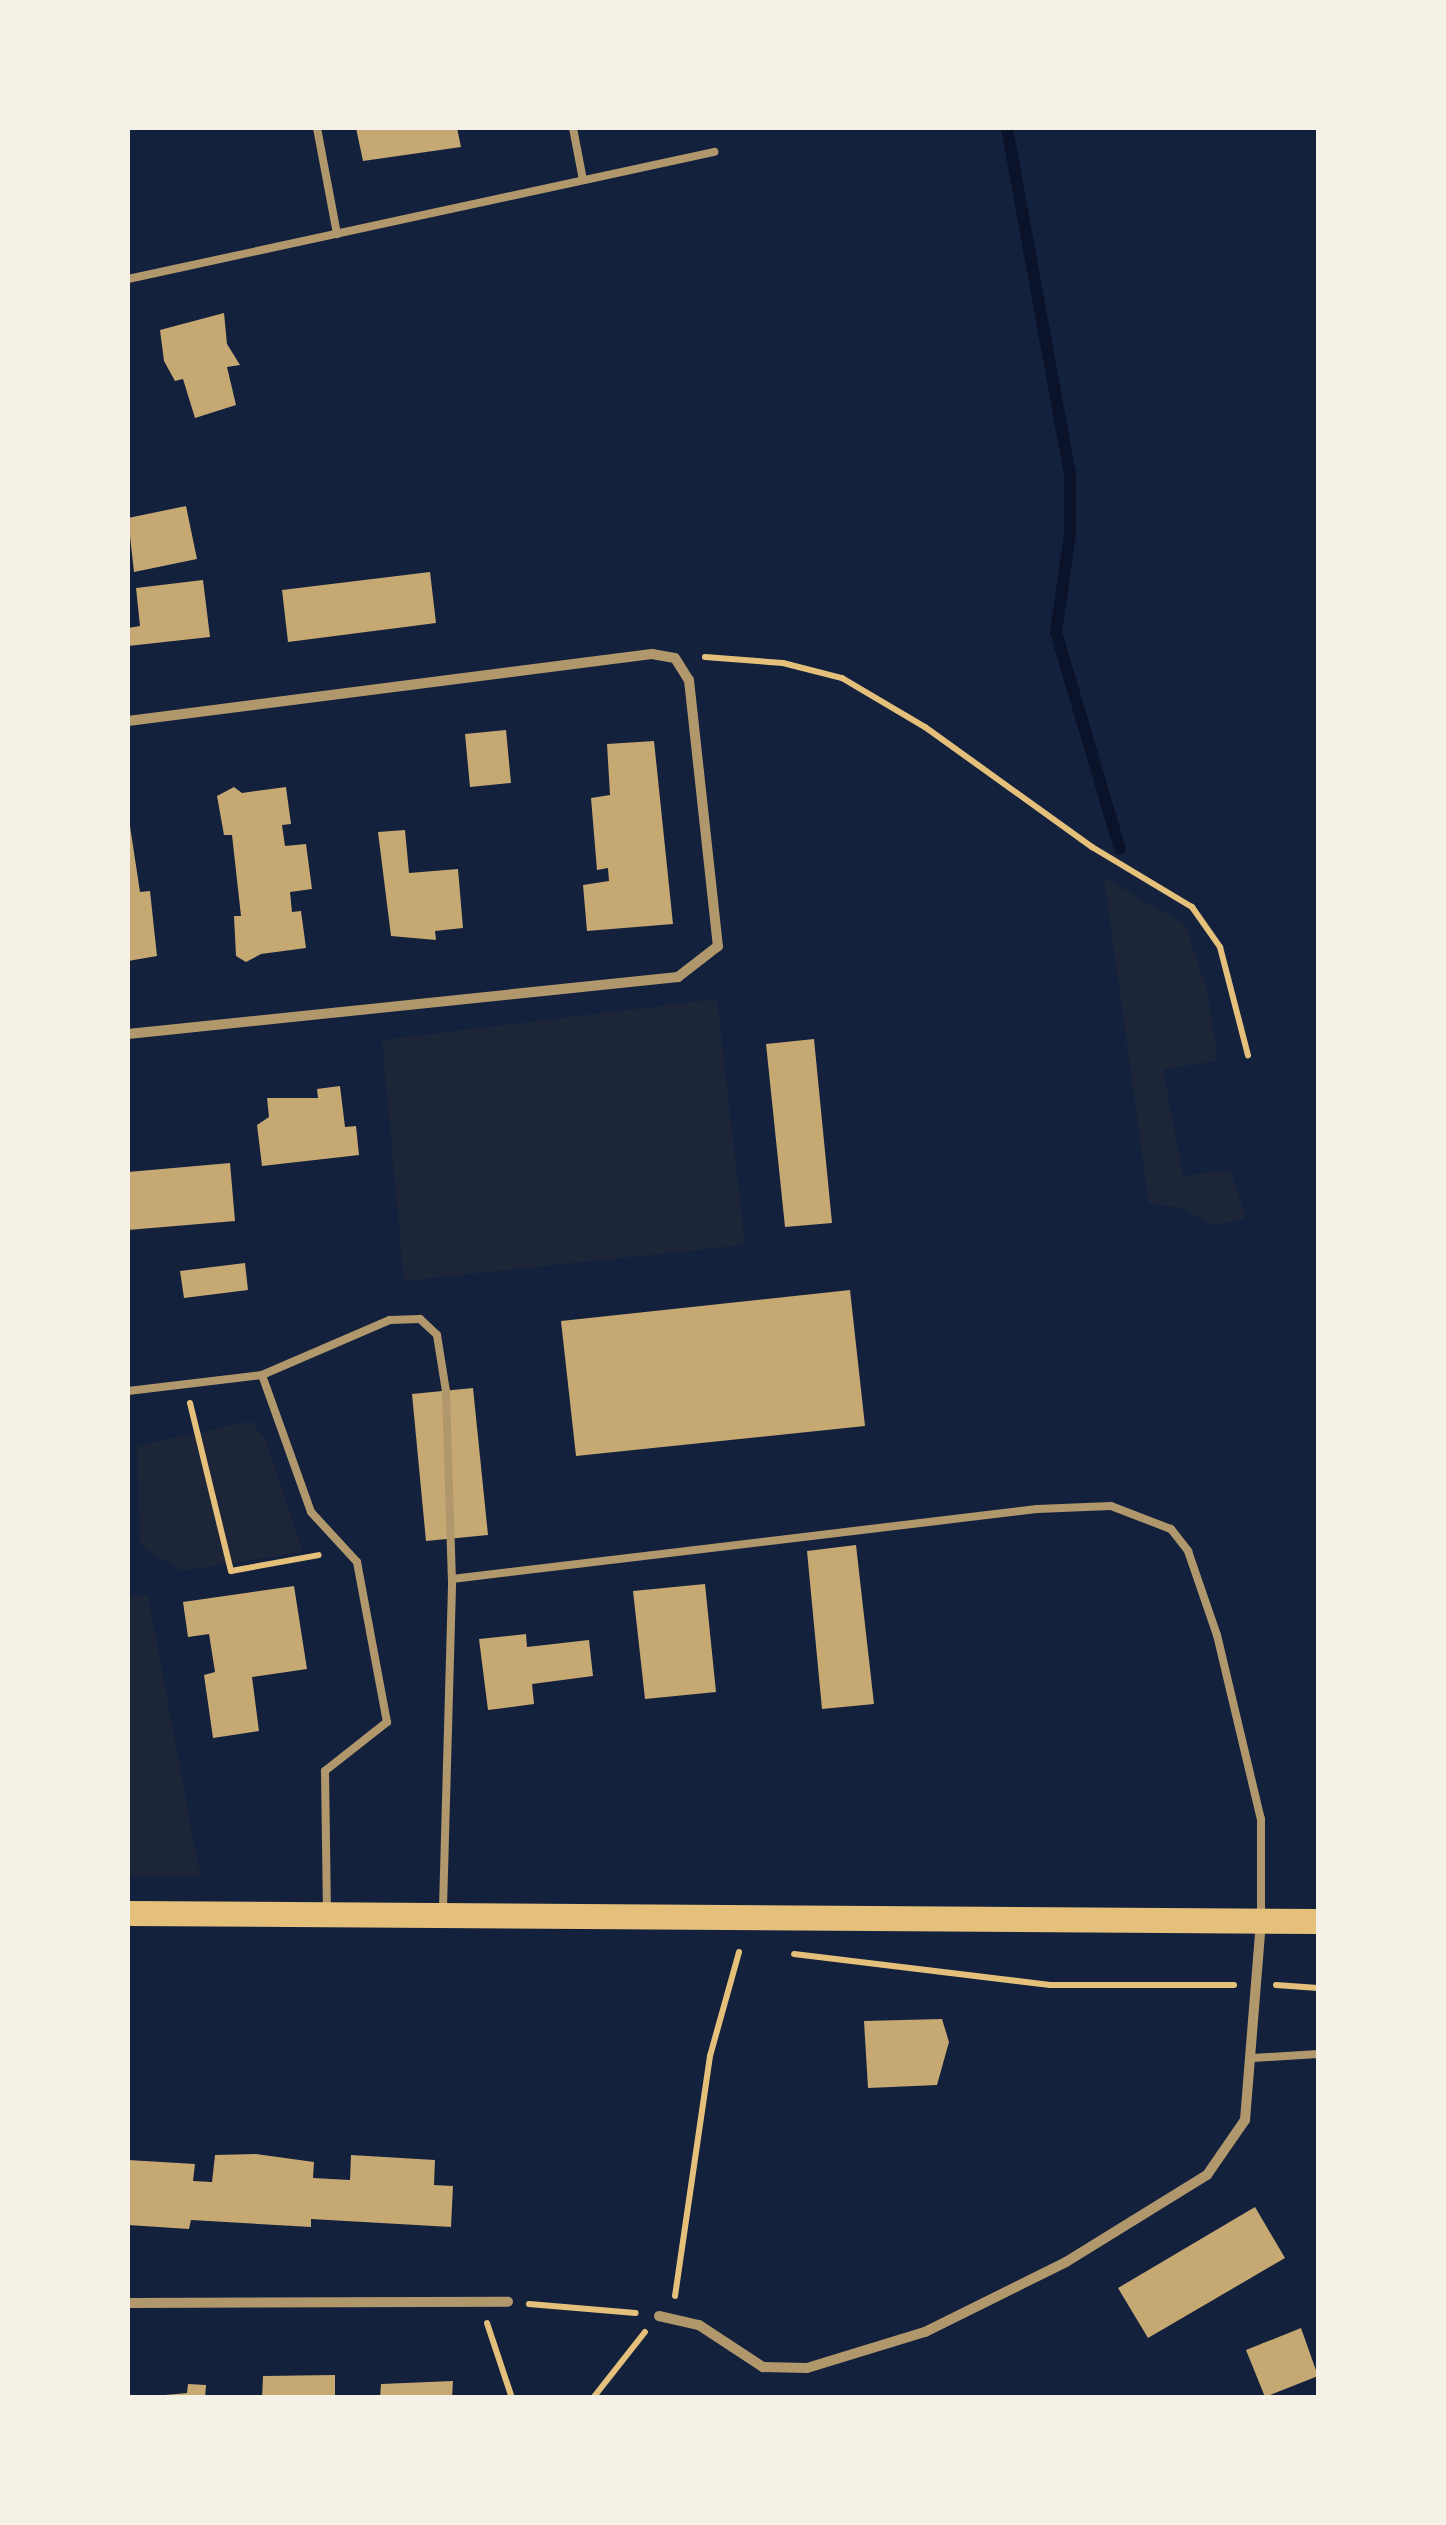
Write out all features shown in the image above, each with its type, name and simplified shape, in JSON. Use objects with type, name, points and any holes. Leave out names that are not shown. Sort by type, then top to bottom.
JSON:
[{"type":"main road","points":[[128,1913],[1318,1921]]},
{"type":"street","points":[[128,721],[652,654],[675,658],[689,680],[718,946],[701,963],[678,976],[128,1034]]},
{"type":"street","points":[[659,2316],[699,2325],[763,2367],[807,2368],[924,2332],[1066,2262],[1207,2175],[1246,2120],[1253,2058],[1252,1984],[1261,1921]]},
{"type":"street","points":[[128,2303],[508,2302]]},
{"type":"lane","points":[[317,128],[337,234]]},
{"type":"lane","points":[[573,128],[584,180]]},
{"type":"lane","points":[[128,279],[714,152]]},
{"type":"lane","points":[[128,1391],[262,1374],[390,1320],[420,1319],[437,1336],[446,1391],[452,1579],[443,1917]]},
{"type":"lane","points":[[262,1374],[311,1512],[357,1562],[387,1722],[326,1771],[327,1916]]},
{"type":"lane","points":[[452,1579],[1037,1508],[1111,1506],[1148,1517],[1171,1529],[1188,1550],[1217,1636],[1261,1818],[1261,1921]]},
{"type":"lane","points":[[1253,2058],[1318,2054]]},
{"type":"path","points":[[675,658],[783,663],[842,678],[925,727],[1092,847],[1148,875],[1192,907],[1220,947],[1248,1055]]},
{"type":"path","points":[[186,1384],[231,1571],[345,1550]]},
{"type":"path","points":[[719,1952],[757,1952]]},
{"type":"path","points":[[593,2398],[676,2294],[710,2056],[739,1952]]},
{"type":"path","points":[[776,1953],[850,1956],[1050,1985],[1252,1984],[1318,1988]]},
{"type":"path","points":[[480,2302],[512,2398]]},
{"type":"path","points":[[508,2302],[659,2316]]},
{"type":"shaded area","points":[[1104,877],[1185,925],[1207,990],[1218,1061],[1163,1069],[1183,1176],[1230,1170],[1246,1218],[1214,1226],[1183,1208],[1149,1204]]},
{"type":"shaded area","points":[[717,999],[745,1245],[404,1281],[382,1040]]},
{"type":"shaded area","points":[[251,1421],[266,1441],[303,1552],[181,1571],[140,1545],[137,1446]]},
{"type":"shaded area","points":[[148,1595],[201,1877],[128,1876],[128,1597]]},
{"type":"building","points":[[356,128],[457,128],[461,147],[363,161]]},
{"type":"building","points":[[224,313],[227,344],[240,365],[227,367],[236,405],[195,418],[183,379],[175,381],[164,361],[160,330]]},
{"type":"building","points":[[186,506],[197,559],[134,572],[128,518]]},
{"type":"building","points":[[430,572],[436,623],[288,642],[282,590]]},
{"type":"building","points":[[203,580],[210,637],[128,646],[128,628],[140,626],[136,588]]},
{"type":"building","points":[[506,730],[511,783],[470,787],[465,734]]},
{"type":"building","points":[[654,741],[673,924],[587,931],[583,885],[609,881],[608,868],[597,870],[591,798],[610,795],[607,744]]},
{"type":"building","points":[[234,787],[242,793],[286,787],[291,824],[282,825],[285,846],[306,844],[312,889],[290,892],[292,912],[301,911],[306,948],[261,954],[246,962],[236,956],[234,916],[241,916],[232,835],[224,835],[217,796]]},
{"type":"building","points":[[128,813],[140,892],[150,891],[157,956],[128,961]]},
{"type":"building","points":[[405,830],[409,873],[458,869],[463,928],[435,931],[436,940],[391,936],[378,832]]},
{"type":"building","points":[[814,1039],[832,1223],[785,1227],[766,1044]]},
{"type":"building","points":[[340,1086],[345,1127],[356,1126],[359,1155],[262,1166],[257,1125],[269,1117],[267,1098],[318,1098],[317,1089]]},
{"type":"building","points":[[230,1163],[235,1221],[128,1230],[128,1172]]},
{"type":"building","points":[[245,1263],[248,1290],[184,1298],[180,1271]]},
{"type":"building","points":[[850,1290],[865,1426],[576,1456],[561,1321]]},
{"type":"building","points":[[473,1388],[488,1535],[426,1541],[412,1394]]},
{"type":"building","points":[[856,1545],[874,1704],[822,1709],[807,1551]]},
{"type":"building","points":[[705,1584],[716,1692],[645,1699],[633,1591]]},
{"type":"building","points":[[294,1586],[307,1669],[252,1677],[259,1731],[213,1738],[204,1675],[215,1672],[209,1634],[188,1637],[183,1602]]},
{"type":"building","points":[[526,1634],[527,1647],[589,1640],[593,1676],[532,1684],[534,1704],[488,1710],[479,1639]]},
{"type":"building","points":[[942,2019],[949,2042],[937,2085],[868,2088],[864,2021]]},
{"type":"building","points":[[256,2154],[314,2162],[313,2178],[350,2180],[351,2155],[435,2160],[434,2185],[453,2186],[451,2227],[311,2219],[311,2227],[191,2220],[189,2229],[128,2225],[128,2160],[195,2164],[193,2181],[212,2182],[215,2155]]},
{"type":"building","points":[[1255,2207],[1285,2258],[1148,2338],[1118,2288]]},
{"type":"building","points":[[1301,2328],[1318,2376],[1265,2397],[1246,2350]]},
{"type":"building","points":[[335,2375],[335,2398],[262,2398],[263,2376]]},
{"type":"building","points":[[453,2381],[452,2398],[380,2398],[381,2384]]},
{"type":"building","points":[[188,2384],[206,2385],[205,2398],[132,2398],[187,2393]]},
{"type":"waterway","points":[[1007,128],[1070,473],[1070,534],[1056,632],[1120,849]]}]
